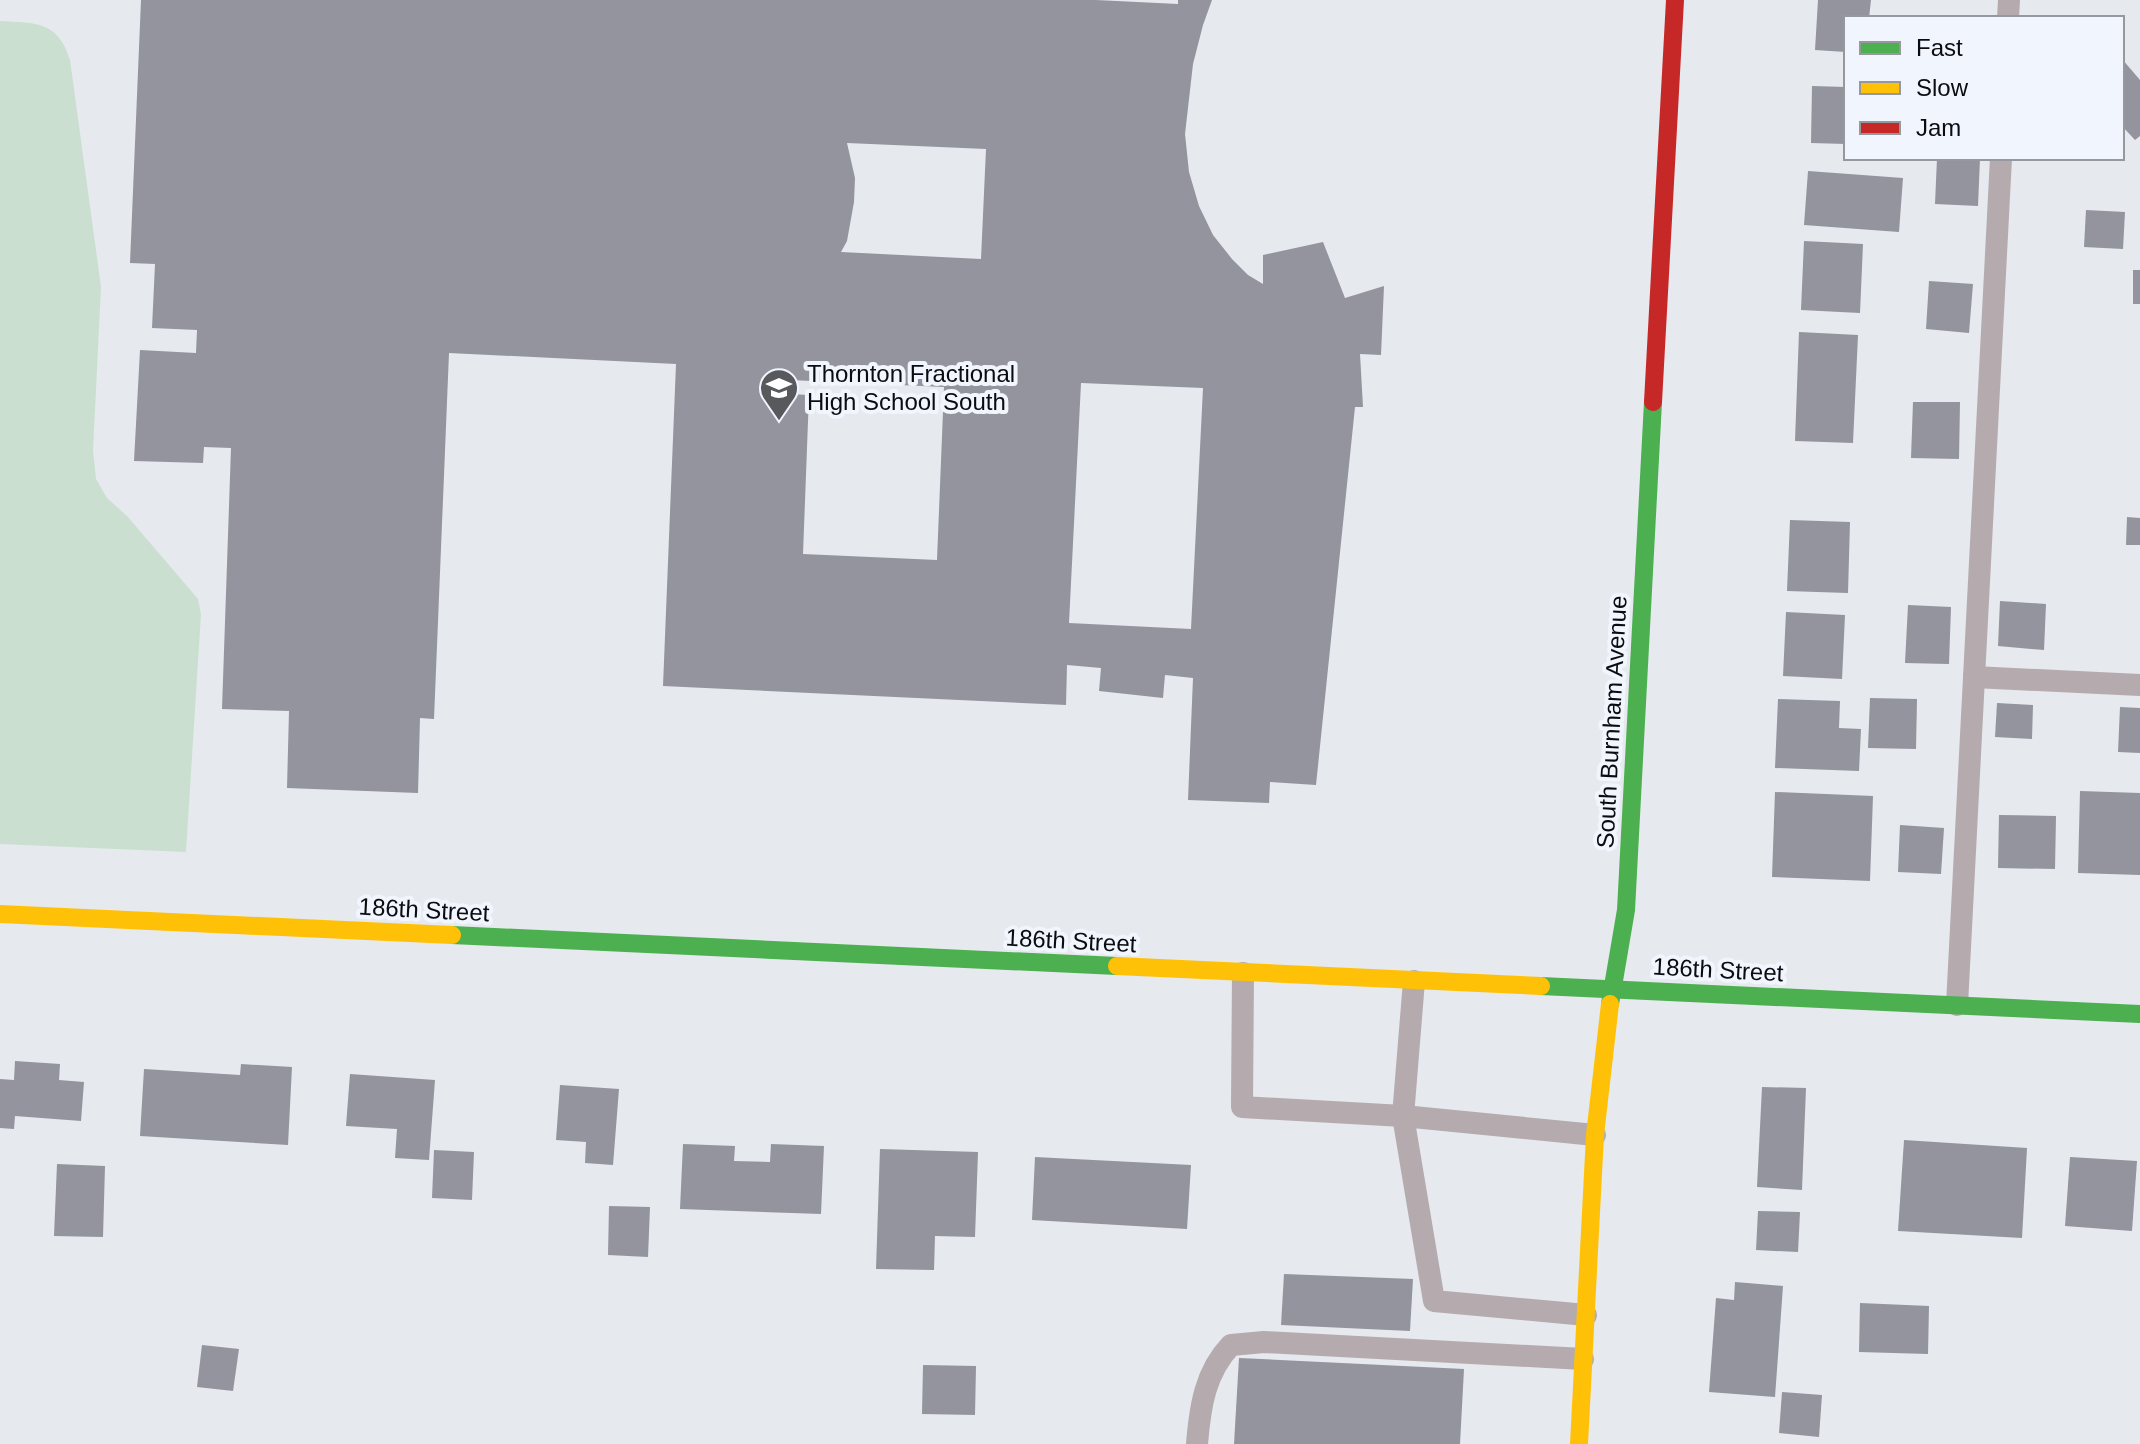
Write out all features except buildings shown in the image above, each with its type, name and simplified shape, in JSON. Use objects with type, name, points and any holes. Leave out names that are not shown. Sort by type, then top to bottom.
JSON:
[{"type":"street","name":"South Burnham Avenue","points":[[1579,1444],[1595,1135],[1612,989],[1626,910],[1675,0]]},
{"type":"street","name":"186th Street","points":[[0,914],[2140,1014]]},
{"type":"lane","points":[[1957,1005],[2001,160]]},
{"type":"lane","points":[[1974,677],[2140,685]]},
{"type":"lane","points":[[1243,973],[1242,1107],[1403,1116],[1595,1135]]},
{"type":"lane","points":[[1414,981],[1403,1116],[1434,1301],[1586,1315]]},
{"type":"lane","points":[[1197,1444],[1201,1405],[1216,1360],[1231,1345],[1264,1342],[1583,1359]]},
{"type":"green space","points":[[0,21],[35,24],[52,31],[65,47],[70,60],[101,287],[93,451],[96,479],[107,498],[127,516],[198,599],[201,614],[186,852],[0,844]]},
{"type":"traffic: fast","points":[[1610,1004],[1626,910],[1653,402]]},
{"type":"traffic: fast","points":[[452,935],[1117,966]]},
{"type":"traffic: fast","points":[[1541,986],[2140,1014]]},
{"type":"traffic: slow","points":[[0,914],[452,935]]},
{"type":"traffic: slow","points":[[1117,966],[1541,986]]},
{"type":"traffic: slow","points":[[1579,1444],[1595,1135],[1610,1004]]},
{"type":"traffic: jam","points":[[1653,402],[1675,0]]},
{"type":"place","name":"Thornton Fractional High School South","points":[[779,422]]}]
